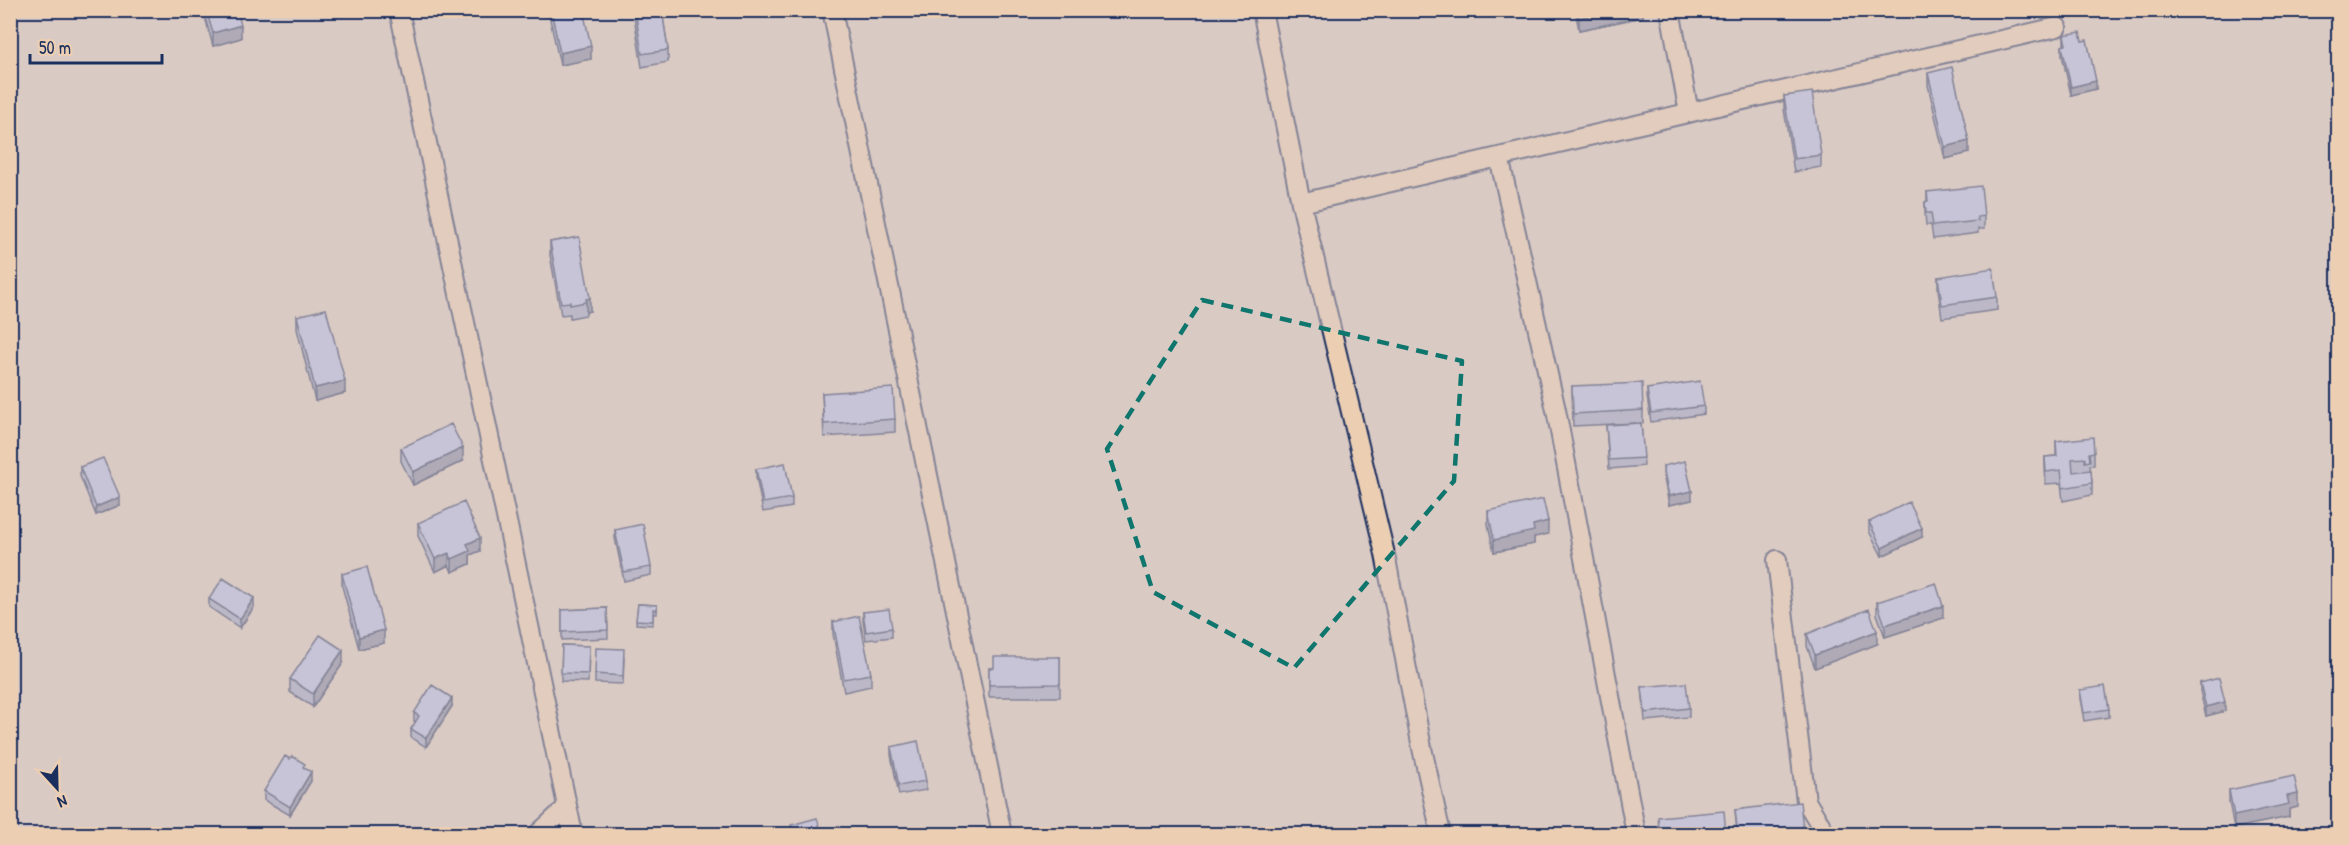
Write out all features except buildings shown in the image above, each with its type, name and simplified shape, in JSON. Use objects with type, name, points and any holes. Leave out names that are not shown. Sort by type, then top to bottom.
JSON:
[{"type":"street","points":[[399,10],[573,834]]},
{"type":"street","points":[[832,10],[1002,834]]},
{"type":"street","points":[[1262,10],[1301,204],[1385,554],[1441,834]]},
{"type":"street","points":[[1670,10],[1689,113]]},
{"type":"street","points":[[1301,204],[2057,27]]},
{"type":"street","points":[[1499,157],[1556,410],[1636,834]]},
{"type":"street","points":[[1777,560],[1806,801],[1826,834]]},
{"type":"street","points":[[538,834],[567,807]]},
{"type":"highlighted area","points":[[1202,300],[1462,361],[1454,481],[1294,668],[1153,592],[1107,449]]}]
